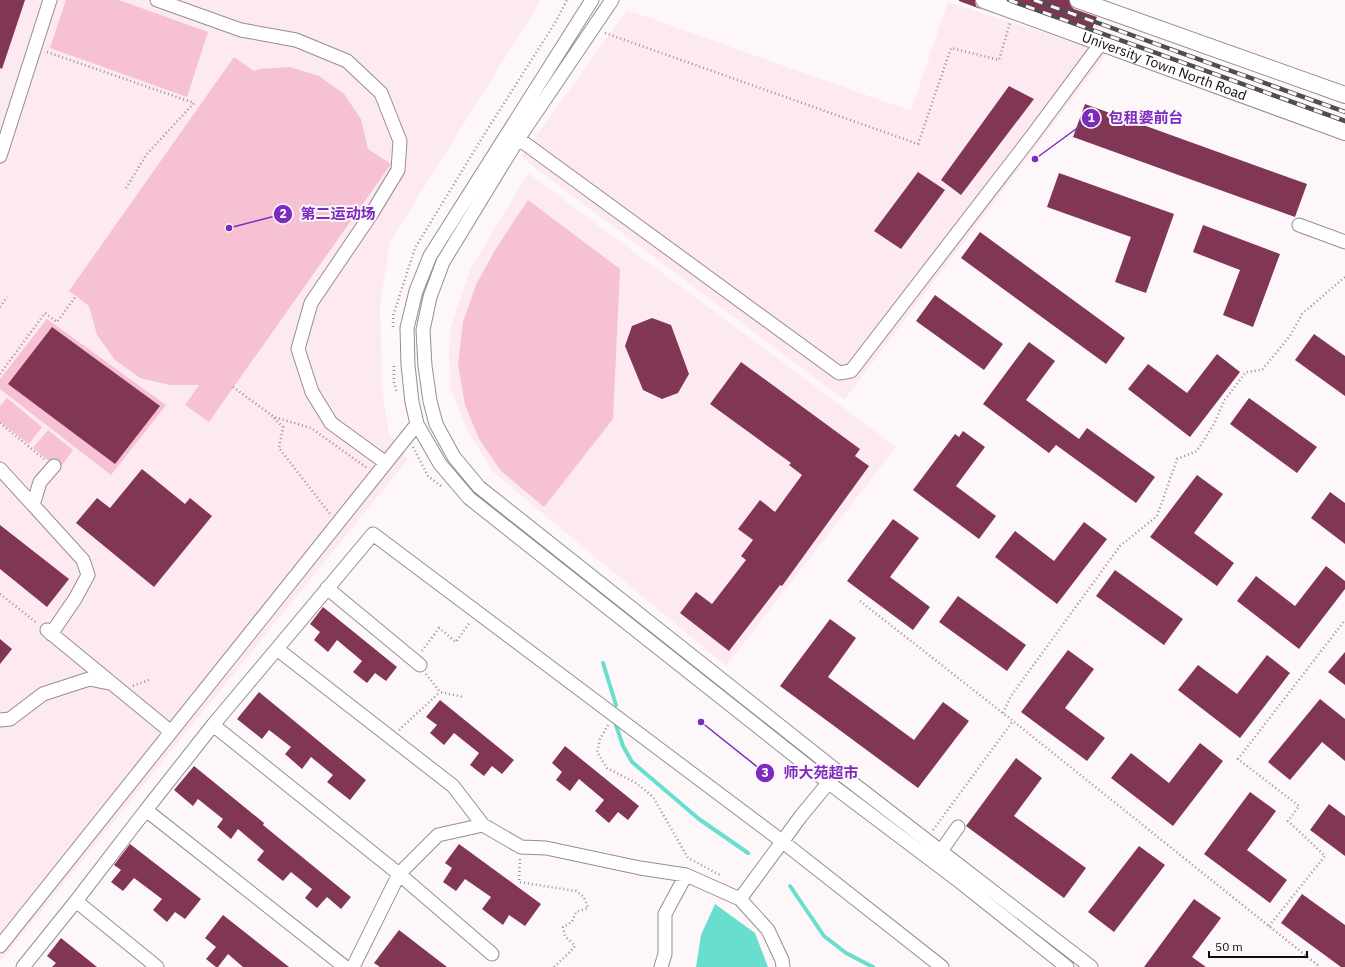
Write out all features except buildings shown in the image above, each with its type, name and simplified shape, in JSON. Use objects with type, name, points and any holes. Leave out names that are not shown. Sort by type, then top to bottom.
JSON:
[{"type":"main road","name":"University Town North Road","points":[[984,0],[1345,132]]},
{"type":"main road","points":[[1078,0],[1345,95]]},
{"type":"street","points":[[0,156],[50,0]]},
{"type":"street","points":[[157,0],[241,30],[296,40],[347,61],[381,93],[400,141],[398,170],[372,213],[311,303],[298,349],[312,392],[331,423],[386,463]]},
{"type":"street","points":[[592,0],[513,135],[443,262],[430,297],[423,330],[424,359],[430,401],[436,424],[454,457],[479,487],[837,771],[1091,967]]},
{"type":"street","points":[[612,0],[513,135],[430,256],[416,291],[408,328],[408,358],[412,402],[417,424],[440,464],[469,498],[828,782],[955,878],[1067,967]]},
{"type":"street","points":[[513,135],[839,372],[851,371],[1028,143],[1101,43]]},
{"type":"street","points":[[1299,225],[1345,242]]},
{"type":"street","points":[[0,946],[417,424]]},
{"type":"street","points":[[33,506],[40,482],[54,466]]},
{"type":"street","points":[[0,469],[83,560],[88,575],[75,599],[49,632],[171,732]]},
{"type":"street","points":[[23,967],[76,902],[146,810],[213,726],[373,534],[783,842],[942,967]]},
{"type":"street","points":[[327,588],[417,663]]},
{"type":"street","points":[[277,649],[453,786],[483,825],[521,847],[546,848],[640,868],[686,875],[740,899],[768,930],[782,960],[783,967]]},
{"type":"street","points":[[0,720],[10,719],[43,694],[89,679],[111,683]]},
{"type":"street","points":[[213,726],[399,874],[492,954]]},
{"type":"street","points":[[740,899],[801,816],[837,771]]},
{"type":"street","points":[[146,810],[345,967]]},
{"type":"street","points":[[353,967],[399,874],[438,835],[483,825]]},
{"type":"street","points":[[941,851],[958,827]]},
{"type":"street","points":[[661,967],[665,954],[665,914],[686,875]]},
{"type":"street","points":[[76,902],[157,967]]},
{"type":"path","points":[[393,331],[393,316],[415,248],[487,130],[555,24],[567,0]]},
{"type":"path","points":[[592,29],[918,144],[951,48],[999,60],[1014,11]]},
{"type":"path","points":[[35,48],[194,103],[146,156],[125,190]]},
{"type":"path","points":[[1004,714],[1011,696],[1120,546],[1157,516],[1177,459],[1197,451],[1214,424],[1224,401],[1246,372],[1262,370],[1290,336],[1302,314],[1345,277]]},
{"type":"path","points":[[0,374],[45,313],[57,322],[76,296]]},
{"type":"path","points":[[0,308],[7,297]]},
{"type":"path","points":[[394,360],[394,382],[398,396]]},
{"type":"path","points":[[233,387],[274,417],[283,427],[279,448],[331,516],[332,531]]},
{"type":"path","points":[[274,417],[311,428],[377,475]]},
{"type":"path","points":[[0,423],[54,466]]},
{"type":"path","points":[[407,436],[428,476],[446,491]]},
{"type":"path","points":[[0,594],[49,632]]},
{"type":"path","points":[[860,601],[1013,721],[1320,967]]},
{"type":"path","points":[[463,697],[440,692],[417,663],[439,628],[456,642],[477,612]]},
{"type":"path","points":[[1269,926],[1325,856],[1288,821],[1299,806],[1238,759],[1345,620]]},
{"type":"path","points":[[391,738],[440,692]]},
{"type":"path","points":[[614,715],[600,739],[597,752],[607,768],[636,784],[653,798],[688,858],[724,877]]},
{"type":"path","points":[[926,840],[1013,721]]},
{"type":"path","points":[[521,847],[519,882],[576,891],[584,897],[588,908],[576,912],[572,922],[563,927],[565,936],[574,946],[554,967]]},
{"type":"shaded area","points":[[0,0],[541,0],[390,242],[380,305],[382,389],[389,434],[408,459],[0,962]]},
{"type":"shaded area","points":[[66,0],[119,0],[208,32],[187,97],[50,48]]},
{"type":"shaded area","points":[[948,2],[1107,53],[844,400],[521,157],[627,10],[911,111]]},
{"type":"shaded area","points":[[234,57],[254,71],[260,69],[290,67],[319,76],[344,94],[361,119],[368,149],[391,164],[209,422],[185,405],[199,385],[170,385],[140,378],[115,360],[97,335],[89,306],[69,291]]},
{"type":"shaded area","points":[[528,173],[896,447],[726,666],[493,472],[467,429],[451,390],[449,352],[451,326],[471,268]]},
{"type":"shaded area","points":[[528,200],[620,269],[613,419],[544,507],[501,471],[479,439],[465,405],[458,364],[463,322],[476,285],[495,250]]},
{"type":"shaded area","points":[[47,319],[166,405],[111,475],[0,389],[0,379]]},
{"type":"shaded area","points":[[7,398],[42,427],[29,444],[0,422],[0,406]]},
{"type":"shaded area","points":[[48,430],[73,450],[59,469],[33,448]]},
{"type":"shaded area","points":[[715,904],[755,933],[768,967],[696,967],[701,935]]},
{"type":"waterway","points":[[603,663],[616,705]]},
{"type":"waterway","points":[[616,725],[623,746],[632,762],[699,819],[748,853]]},
{"type":"waterway","points":[[790,886],[824,936],[846,953],[873,967]]},
{"type":"railway","points":[[1009,0],[1345,121]]},
{"type":"railway","points":[[1034,0],[1345,112]]},
{"type":"place","name":"包租婆前台","points":[[1035,159]]},
{"type":"place","name":"第二运动场","points":[[229,228]]},
{"type":"place","name":"师大苑超市","points":[[701,722]]}]
